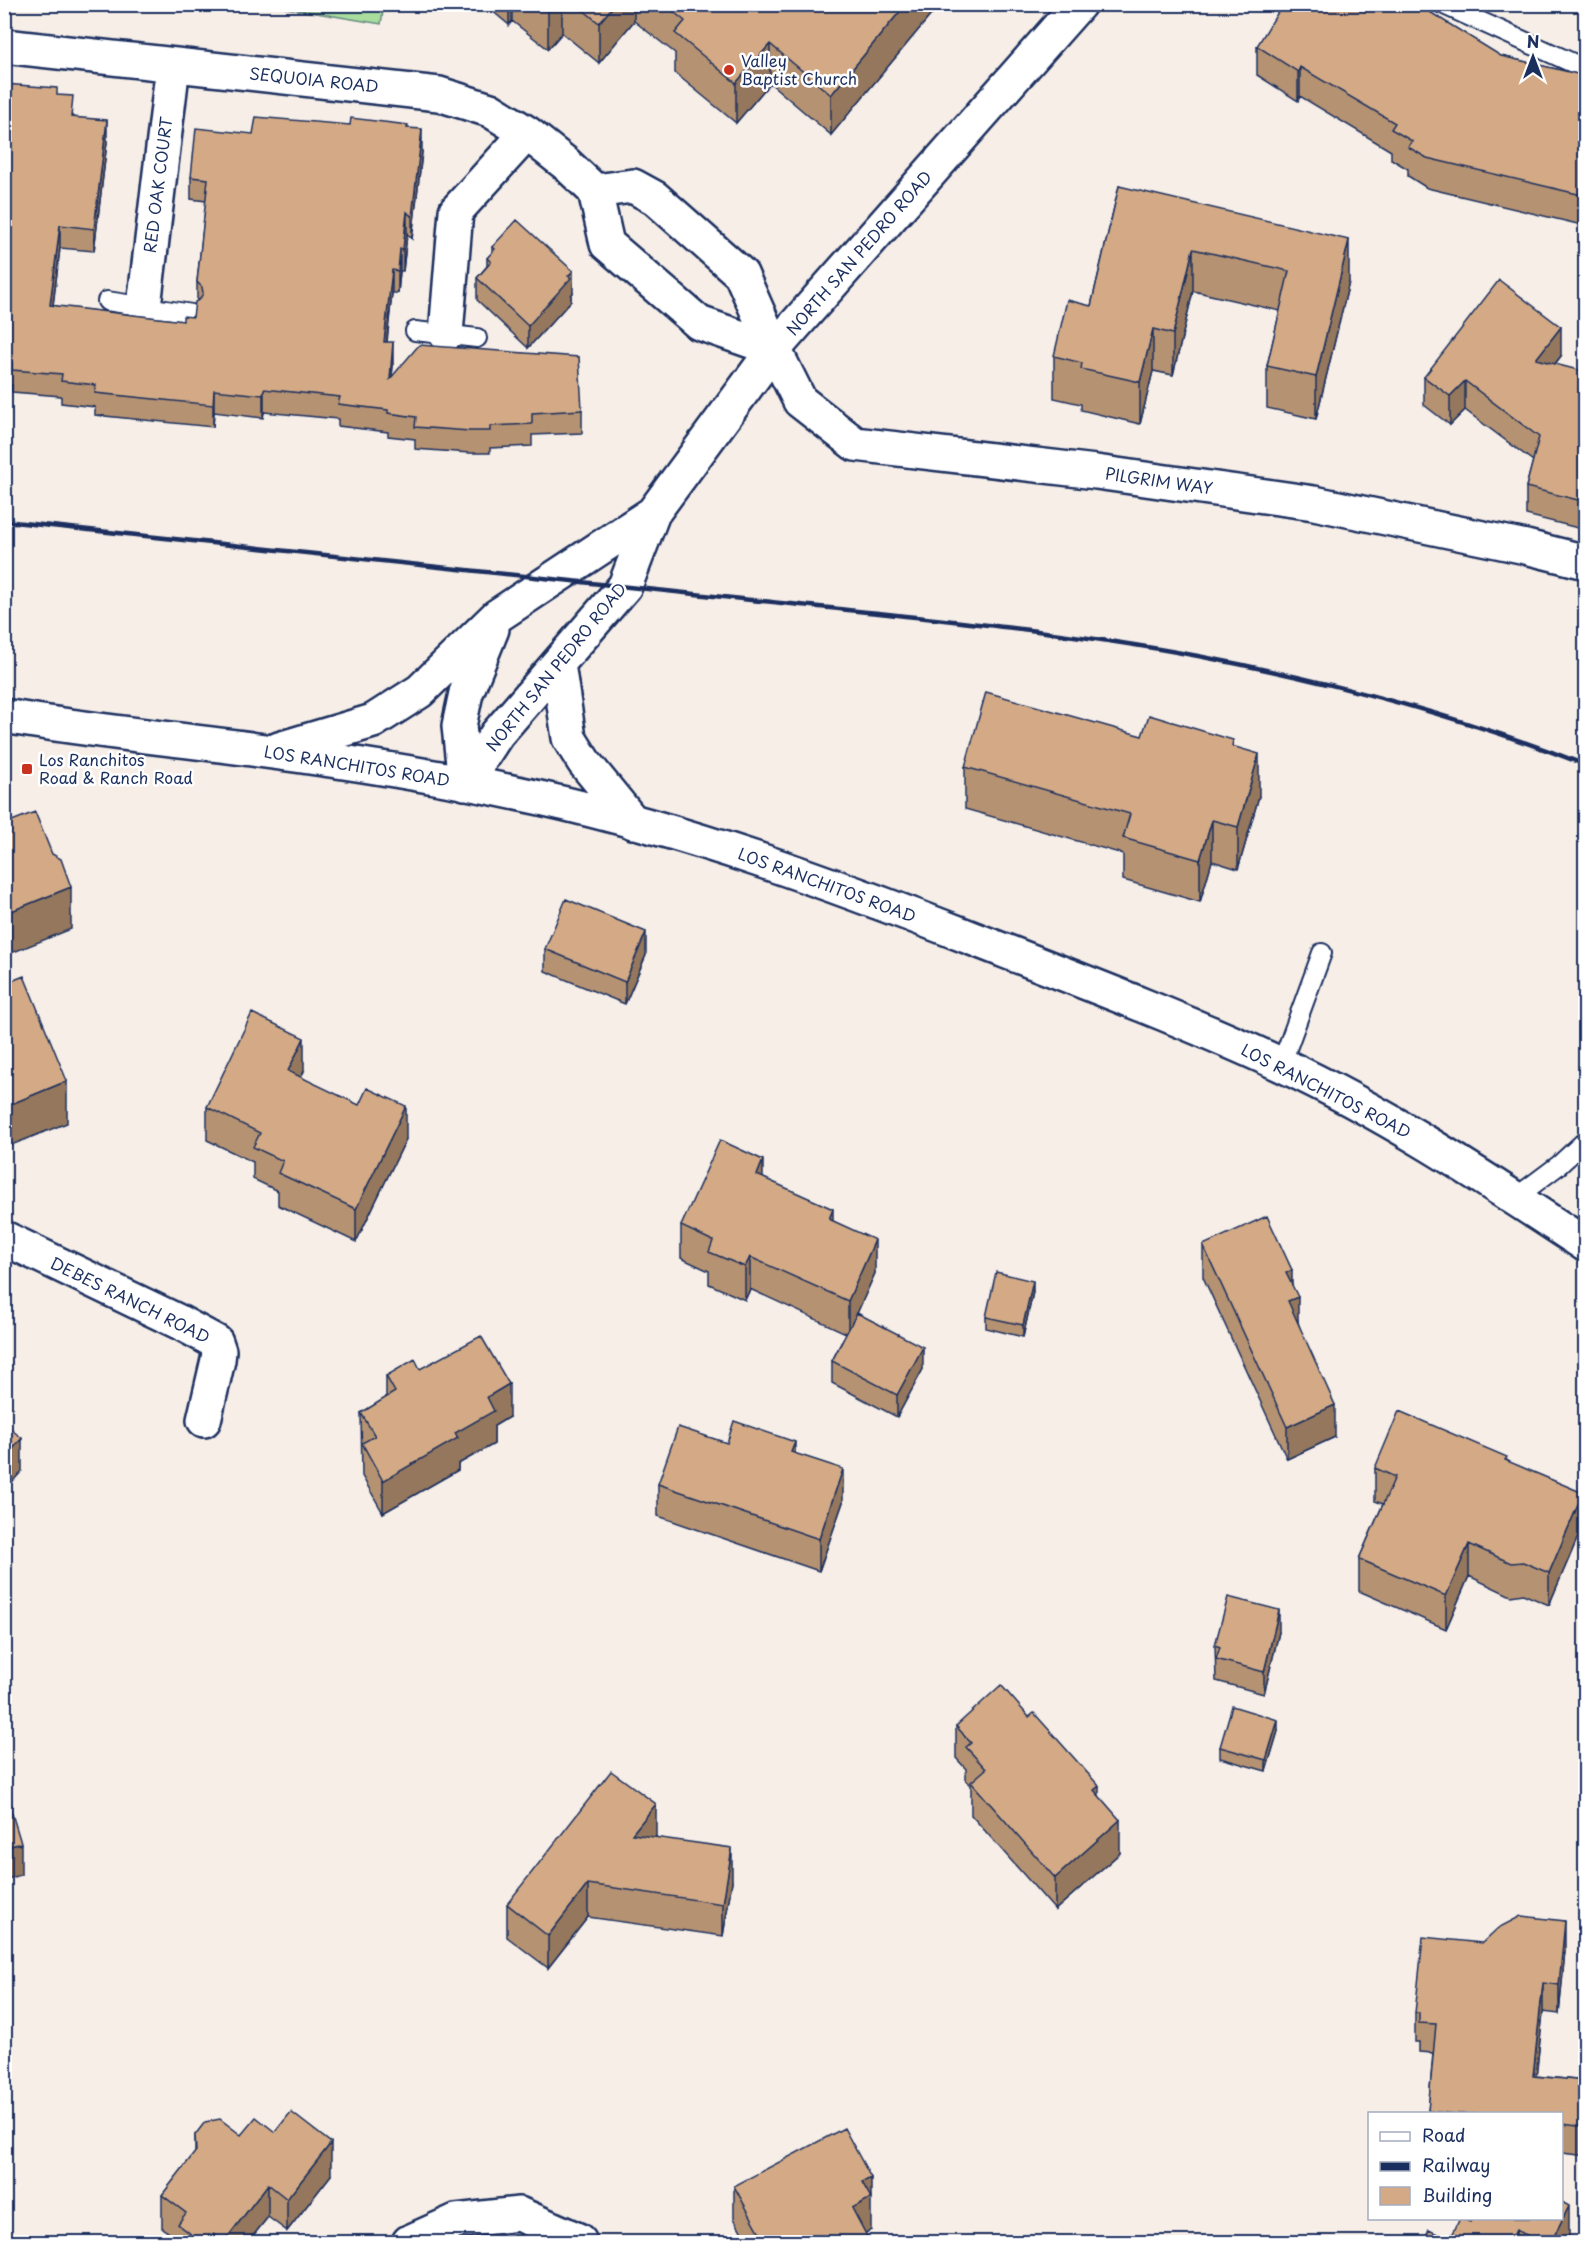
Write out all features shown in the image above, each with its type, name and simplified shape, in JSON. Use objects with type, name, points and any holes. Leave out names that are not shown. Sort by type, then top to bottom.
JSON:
[{"type":"main road","name":"NORTH SAN PEDRO ROAD","points":[[465,783],[497,734],[625,586],[653,513],[774,350],[1079,4]]},
{"type":"main road","name":"SEQUOIA ROAD","points":[[4,46],[439,94],[490,110],[527,133],[565,163],[595,191]]},
{"type":"main road","name":"RED OAK COURT","points":[[144,306],[173,65]]},
{"type":"main road","points":[[446,334],[456,211],[527,133]]},
{"type":"main road","points":[[633,186],[655,198],[732,266],[741,274],[774,350],[699,323],[607,244],[595,191],[633,186]]},
{"type":"main road","name":"PILGRIM WAY","points":[[774,350],[800,401],[855,444],[1096,472],[1314,503],[1526,547],[1586,562]]},
{"type":"main road","name":"NORTH SAN PEDRO ROAD","points":[[465,783],[459,726],[466,693],[497,616],[653,513]]},
{"type":"main road","points":[[271,752],[373,721],[420,691],[497,616]]},
{"type":"main road","points":[[558,664],[569,738],[585,762],[633,822]]},
{"type":"main road","name":"LOS RANCHITOS ROAD","points":[[4,716],[271,752],[465,783],[543,799],[695,838],[898,909],[1116,995],[1281,1065],[1394,1123],[1586,1245]]},
{"type":"main road","name":"DEBES RANCH ROAD","points":[[4,1238],[216,1342],[219,1351],[218,1360],[204,1420]]},
{"type":"main road","points":[[409,2242],[456,2221],[519,2214],[580,2242]]},
{"type":"lane","points":[[1442,4],[1586,69]]},
{"type":"lane","points":[[107,301],[192,314]]},
{"type":"lane","points":[[1281,1065],[1322,953]]},
{"type":"lane","points":[[1515,1198],[1559,1165],[1586,1140]]},
{"type":"green space","points":[[269,5],[384,5],[381,24]]},
{"type":"building","points":[[542,4],[552,4],[548,10]]},
{"type":"building","points":[[576,4],[615,4],[599,23]]},
{"type":"building","points":[[664,4],[906,4],[831,95],[770,44],[736,83],[675,33],[685,21]]},
{"type":"building","points":[[1283,4],[1417,4],[1501,56],[1586,76],[1586,196],[1427,158],[1408,147],[1412,141],[1391,129],[1395,123],[1300,67],[1298,72],[1257,46]]},
{"type":"building","points":[[4,84],[57,88],[57,95],[73,96],[71,117],[107,120],[94,229],[60,225],[50,305],[183,321],[183,316],[193,317],[195,302],[203,293],[202,287],[197,282],[208,179],[191,177],[196,128],[253,134],[256,117],[350,125],[351,118],[408,125],[407,128],[422,129],[412,217],[407,212],[398,271],[392,270],[384,342],[393,342],[390,379],[419,345],[579,357],[582,410],[532,413],[532,424],[490,426],[490,431],[470,431],[415,427],[416,417],[388,413],[388,410],[338,404],[340,397],[264,389],[263,395],[214,390],[213,405],[95,393],[96,385],[61,381],[62,374],[12,370],[12,362],[4,362]]},
{"type":"building","points":[[1119,186],[1349,240],[1316,377],[1267,366],[1289,271],[1193,249],[1173,334],[1153,329],[1140,382],[1081,369],[1082,363],[1054,356],[1067,300],[1091,306]]},
{"type":"building","points":[[517,220],[573,271],[568,276],[571,278],[528,326],[477,278],[491,262],[487,258],[495,249],[492,247]]},
{"type":"building","points":[[1499,280],[1561,327],[1536,359],[1582,371],[1579,378],[1586,380],[1586,502],[1526,487],[1539,437],[1465,381],[1450,396],[1424,377]]},
{"type":"building","points":[[986,692],[1142,736],[1149,715],[1233,740],[1232,746],[1259,754],[1238,827],[1212,820],[1200,860],[1123,838],[1130,814],[965,767]]},
{"type":"building","points":[[35,812],[52,854],[61,859],[71,887],[4,914],[4,824]]},
{"type":"building","points":[[566,899],[646,932],[625,982],[545,949]]},
{"type":"building","points":[[24,976],[67,1081],[4,1107],[4,984]]},
{"type":"building","points":[[252,1013],[304,1038],[288,1071],[359,1105],[367,1088],[406,1106],[356,1209],[278,1173],[283,1161],[253,1147],[260,1133],[207,1107]]},
{"type":"building","points":[[720,1140],[763,1160],[757,1175],[833,1209],[829,1219],[875,1240],[848,1301],[750,1257],[745,1267],[709,1252],[713,1241],[681,1226]]},
{"type":"building","points":[[1267,1216],[1292,1270],[1286,1273],[1298,1297],[1288,1301],[1335,1405],[1287,1427],[1203,1245]]},
{"type":"building","points":[[996,1272],[1033,1281],[1023,1325],[986,1317]]},
{"type":"building","points":[[857,1313],[923,1347],[897,1395],[832,1361]]},
{"type":"building","points":[[481,1336],[509,1384],[487,1397],[494,1411],[455,1433],[458,1438],[383,1481],[362,1443],[375,1436],[361,1413],[395,1392],[386,1376],[415,1359],[420,1369]]},
{"type":"building","points":[[1399,1411],[1507,1457],[1505,1460],[1583,1493],[1549,1573],[1523,1562],[1511,1563],[1469,1544],[1446,1596],[1359,1559],[1395,1477],[1375,1468]]},
{"type":"building","points":[[734,1421],[795,1442],[791,1452],[843,1469],[819,1539],[658,1484],[678,1427],[727,1443]]},
{"type":"building","points":[[4,1424],[22,1438],[4,1459]]},
{"type":"building","points":[[1228,1597],[1279,1610],[1264,1672],[1216,1659],[1220,1647],[1215,1645]]},
{"type":"building","points":[[1001,1685],[1029,1717],[1034,1713],[1099,1786],[1094,1790],[1120,1820],[1055,1878],[971,1782],[986,1769],[966,1747],[971,1743],[956,1726]]},
{"type":"building","points":[[1232,1706],[1278,1720],[1266,1760],[1220,1747]]},
{"type":"building","points":[[611,1771],[656,1804],[632,1834],[732,1848],[723,1904],[588,1884],[548,1936],[507,1904]]},
{"type":"building","points":[[4,1784],[21,1843],[4,1848]]},
{"type":"building","points":[[1521,1916],[1565,1921],[1559,1985],[1543,1983],[1533,2076],[1586,2081],[1586,2127],[1563,2124],[1563,2112],[1428,2111],[1436,2024],[1419,2023],[1419,2013],[1415,2013],[1423,1937],[1482,1943],[1498,1928]]},
{"type":"building","points":[[291,2112],[331,2143],[287,2199],[268,2184],[224,2242],[214,2234],[207,2242],[201,2242],[178,2224],[186,2213],[162,2195],[196,2151],[195,2135],[205,2122],[220,2119],[241,2135],[256,2117],[275,2132]]},
{"type":"building","points":[[844,2128],[871,2178],[862,2182],[871,2198],[852,2208],[870,2242],[765,2242],[734,2186]]},
{"type":"building","points":[[1563,2203],[1569,2206],[1563,2218]]},
{"type":"building","points":[[1459,2220],[1470,2222],[1471,2220],[1562,2220],[1551,2242],[1542,2242],[1516,2230],[1510,2242],[1424,2242],[1429,2230],[1450,2240]]},
{"type":"railway","points":[[4,521],[913,617],[1141,646],[1247,666],[1346,689],[1491,731],[1586,765]]},
{"type":"place","name":"Valley Baptist Church","points":[[729,70]]},
{"type":"place","name":"Los Ranchitos Road & Ranch Road","points":[[27,769]]}]
